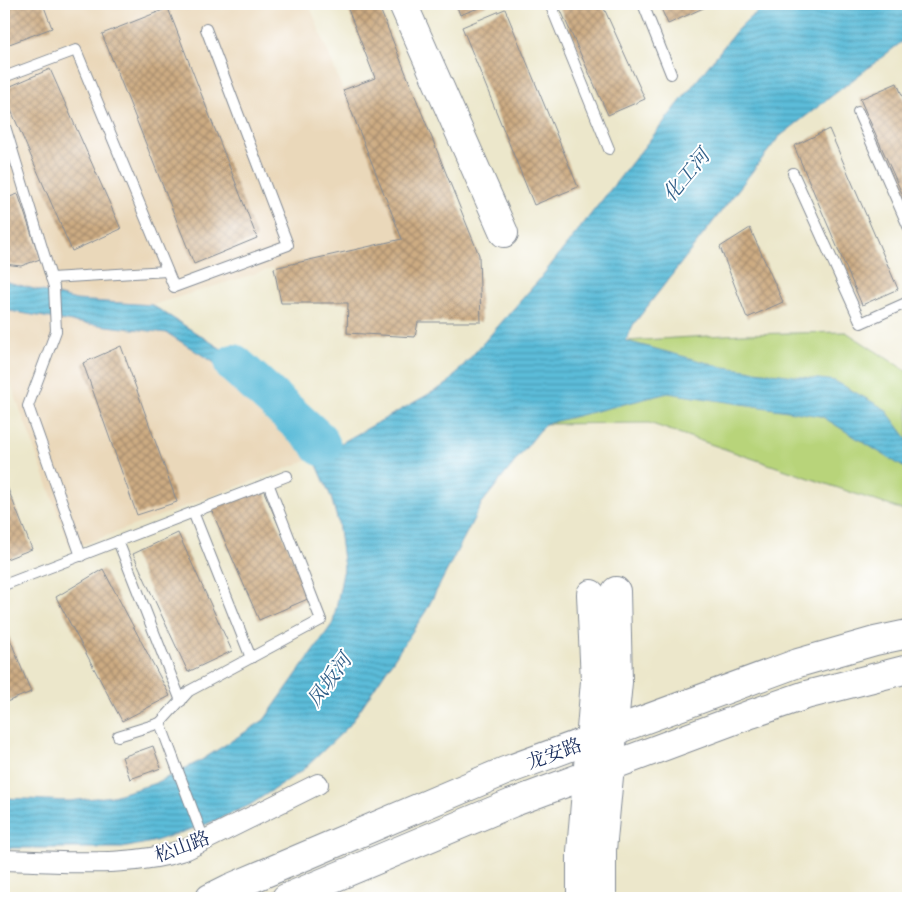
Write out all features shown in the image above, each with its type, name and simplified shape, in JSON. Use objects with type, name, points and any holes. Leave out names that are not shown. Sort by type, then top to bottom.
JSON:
[{"type":"main road","points":[[403,4],[504,233]]},
{"type":"main road","points":[[602,898],[599,771],[601,736],[618,682],[604,592]]},
{"type":"main road","name":"龙安路","points":[[210,898],[505,771],[806,661],[875,641],[908,634]]},
{"type":"main road","name":"龙安路","points":[[286,898],[512,803],[806,695],[908,669]]},
{"type":"main road","points":[[581,898],[581,852],[599,771]]},
{"type":"street","name":"松山路","points":[[4,860],[103,861],[150,859],[187,849],[318,784]]},
{"type":"lane","points":[[550,4],[609,149]]},
{"type":"lane","points":[[643,4],[671,74]]},
{"type":"lane","points":[[4,77],[76,50],[174,287],[288,245],[206,29]]},
{"type":"lane","points":[[858,112],[908,226]]},
{"type":"lane","points":[[4,128],[53,282],[56,331],[28,406],[81,556]]},
{"type":"lane","points":[[793,173],[861,323],[908,302]]},
{"type":"lane","points":[[53,282],[167,271]]},
{"type":"lane","points":[[4,585],[286,476]]},
{"type":"lane","points":[[118,736],[160,722],[190,692],[321,620],[268,484]]},
{"type":"lane","points":[[193,512],[251,658]]},
{"type":"lane","points":[[118,541],[181,701]]},
{"type":"lane","points":[[160,722],[204,840]]},
{"type":"shaded area","points":[[4,4],[309,4],[402,239],[274,268],[152,305],[76,300],[4,281]]},
{"type":"shaded area","points":[[4,310],[73,322],[167,333],[281,405],[314,458],[71,549],[4,365]]},
{"type":"green space","points":[[846,332],[908,372],[908,512],[649,423],[545,424],[626,341],[742,334]]},
{"type":"water","points":[[768,4],[908,4],[908,37],[779,137],[633,325],[626,341],[723,367],[835,381],[885,409],[908,440],[908,470],[821,416],[668,393],[545,424],[482,503],[426,611],[349,726],[303,770],[250,805],[207,824],[152,842],[122,848],[4,848],[4,798],[69,801],[113,796],[156,783],[200,761],[264,720],[333,623],[344,568],[338,522],[331,497],[314,458],[281,405],[167,333],[73,322],[4,310],[4,281],[76,300],[152,305],[291,393],[334,447],[447,384],[538,281],[736,31]]},
{"type":"building","points":[[4,4],[43,4],[52,28],[4,46]]},
{"type":"building","points":[[346,4],[378,4],[479,255],[481,322],[418,322],[415,337],[347,333],[348,303],[281,303],[274,268],[402,239],[343,90],[375,78]]},
{"type":"building","points":[[456,4],[489,4],[460,15]]},
{"type":"building","points":[[558,4],[602,4],[645,99],[608,115]]},
{"type":"building","points":[[659,4],[712,4],[668,24]]},
{"type":"building","points":[[168,8],[257,238],[194,264],[102,34]]},
{"type":"building","points":[[505,9],[578,187],[534,205],[462,27]]},
{"type":"building","points":[[50,69],[121,229],[72,251],[4,94],[4,89]]},
{"type":"building","points":[[897,83],[908,109],[908,207],[860,99]]},
{"type":"building","points":[[829,129],[898,289],[862,305],[794,146]]},
{"type":"building","points":[[18,194],[40,259],[21,266],[4,264],[4,199]]},
{"type":"building","points":[[750,228],[783,302],[747,318],[720,247]]},
{"type":"building","points":[[121,346],[177,502],[137,515],[83,363]]},
{"type":"building","points":[[4,479],[32,549],[4,560]]},
{"type":"building","points":[[262,487],[310,598],[259,620],[211,509]]},
{"type":"building","points":[[178,533],[232,651],[188,672],[133,554]]},
{"type":"building","points":[[103,569],[170,696],[122,721],[56,597]]},
{"type":"building","points":[[4,624],[31,692],[4,703]]},
{"type":"building","points":[[153,746],[161,768],[130,779],[122,757]]},
{"type":"waterway","points":[[234,364],[318,440],[321,446]]},
{"type":"water label","name":"化工河","points":[[686,175]]},
{"type":"water label","name":"凤坂河","points":[[329,680]]}]
